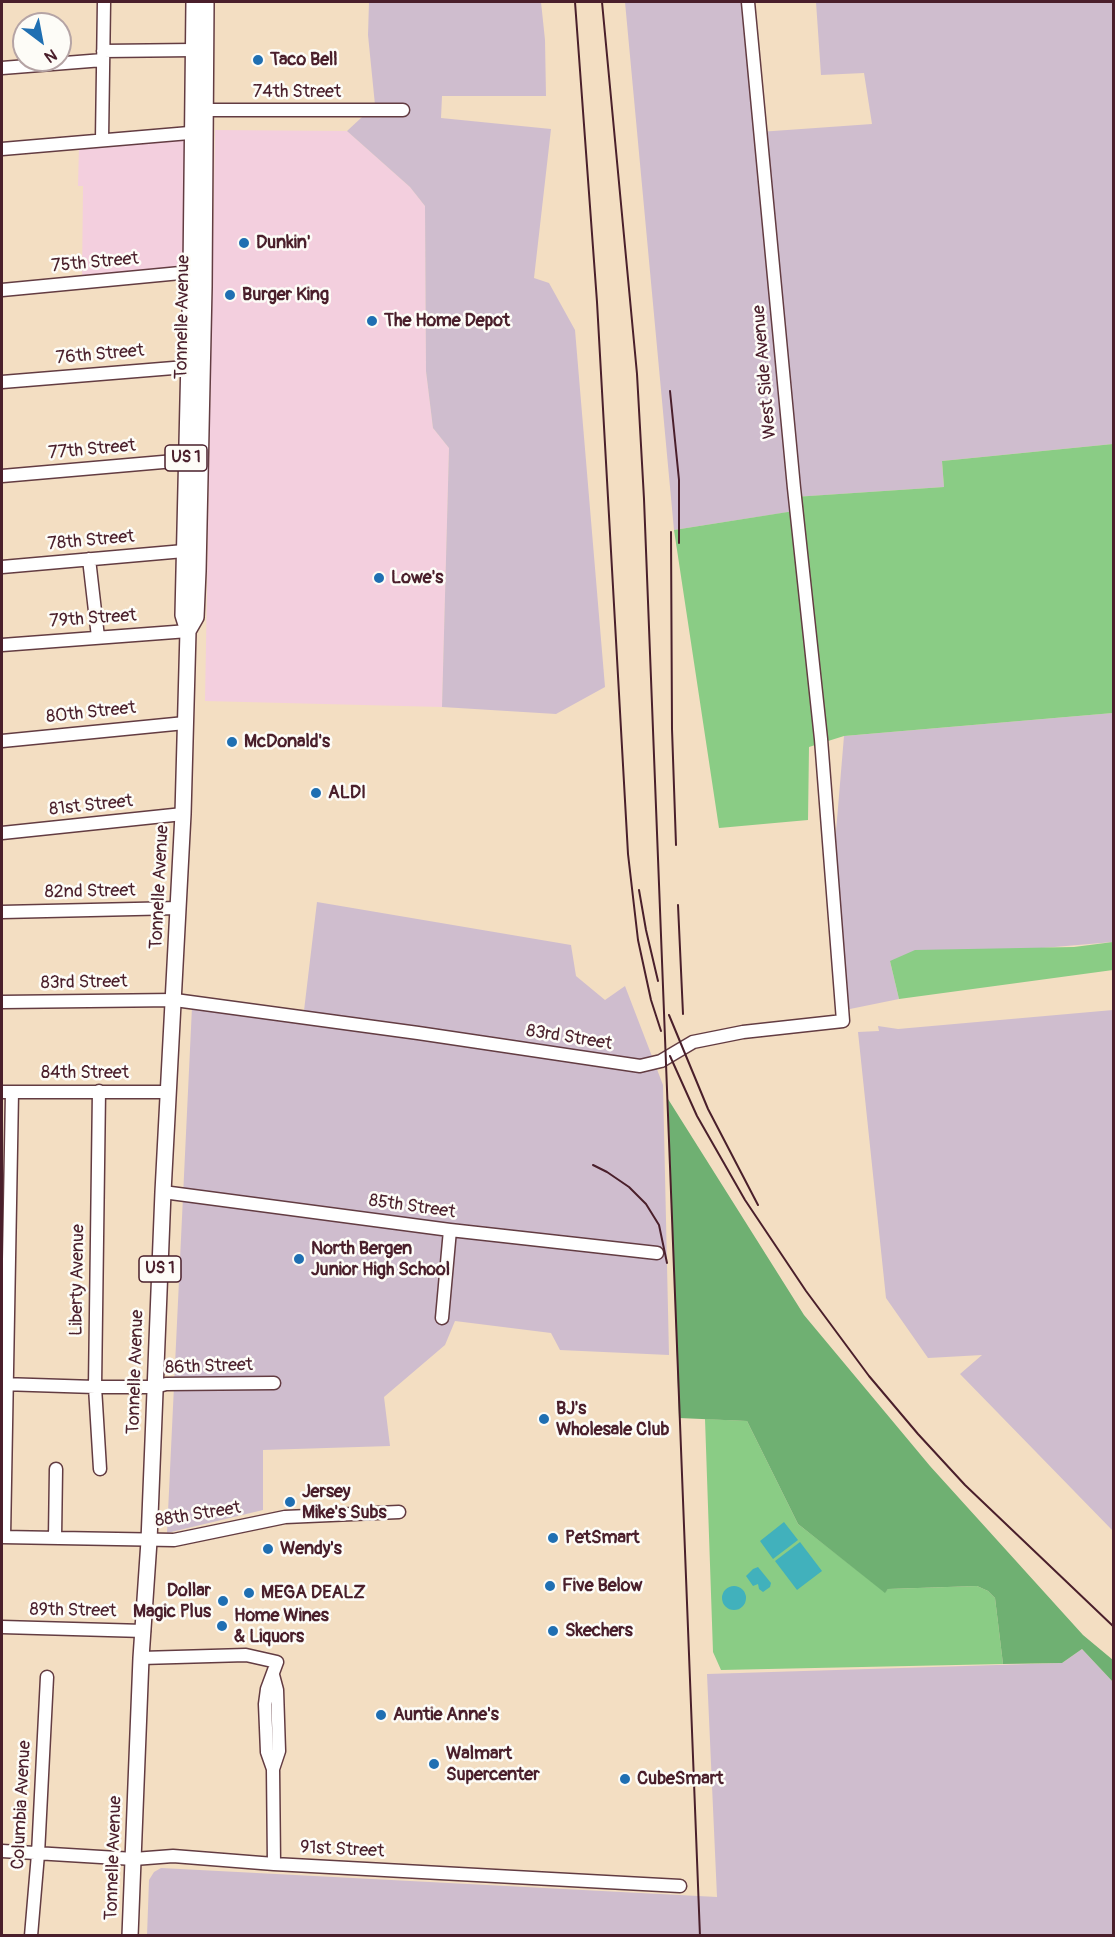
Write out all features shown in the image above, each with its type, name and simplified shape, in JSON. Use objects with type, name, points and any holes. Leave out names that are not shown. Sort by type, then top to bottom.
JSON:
[{"type":"main road","name":"Tonnelle Avenue","points":[[194,2],[194,50],[199,110]]},
{"type":"main road","name":"Tonnelle Avenue","points":[[188,631],[196,617],[191,273],[207,2]]},
{"type":"main road","name":"Tonnelle Avenue","points":[[130,1935],[163,1192],[175,1000],[183,814],[188,631],[183,615],[184,550],[186,460],[194,366],[198,132]]},
{"type":"street","points":[[102,139],[104,2]]},
{"type":"street","name":"West Side Avenue","points":[[748,2],[794,488],[821,739]]},
{"type":"street","points":[[2,68],[103,56],[194,50]]},
{"type":"street","name":"74th Street","points":[[199,110],[403,110]]},
{"type":"street","points":[[2,149],[198,132]]},
{"type":"street","name":"75th Street","points":[[2,290],[191,273]]},
{"type":"street","name":"76th Street","points":[[2,382],[194,366]]},
{"type":"street","name":"77th Street","points":[[2,476],[186,460]]},
{"type":"street","name":"78th Street","points":[[2,567],[184,550]]},
{"type":"street","points":[[89,559],[98,637]]},
{"type":"street","name":"79th Street","points":[[2,645],[188,631]]},
{"type":"street","name":"80th Street","points":[[2,741],[185,723]]},
{"type":"street","name":"83rd Street","points":[[2,1002],[175,1000],[640,1066],[661,1061],[693,1042],[743,1032],[843,1021],[821,739]]},
{"type":"street","name":"81st Street","points":[[2,833],[183,814]]},
{"type":"street","name":"82nd Street","points":[[2,912],[178,908]]},
{"type":"street","name":"Liberty Avenue","points":[[99,1091],[95,1387],[100,1469]]},
{"type":"street","points":[[3,1537],[7,1092]]},
{"type":"street","name":"84th Street","points":[[7,1092],[169,1092]]},
{"type":"street","name":"85th Street","points":[[163,1192],[450,1230],[657,1253]]},
{"type":"street","points":[[442,1318],[450,1230]]},
{"type":"street","name":"86th Street","points":[[4,1384],[155,1387],[166,1384],[274,1383]]},
{"type":"street","points":[[55,1538],[56,1469]]},
{"type":"street","name":"88th Street","points":[[3,1537],[149,1541],[184,1538],[285,1517],[399,1512]]},
{"type":"street","name":"89th Street","points":[[2,1627],[144,1631]]},
{"type":"street","points":[[141,1658],[246,1655],[277,1662],[267,1689],[265,1704],[267,1752],[273,1769],[274,1864]]},
{"type":"street","name":"Columbia Avenue","points":[[30,1935],[38,1854],[47,1677]]},
{"type":"street","name":"91st Street","points":[[2,1851],[134,1859],[173,1856],[274,1864],[680,1886]]},
{"type":"shaded area","points":[[369,2],[541,2],[545,40],[546,96],[442,96],[441,118],[551,129],[534,278],[549,283],[575,330],[605,687],[556,714],[442,707],[449,448],[433,428],[426,371],[425,206],[410,187],[347,131],[375,105],[368,35]]},
{"type":"shaded area","points":[[625,2],[743,2],[759,132],[872,124],[864,73],[821,75],[816,2],[1113,2],[1113,444],[942,461],[944,487],[795,497],[795,511],[674,530]]},
{"type":"shaded area","points":[[215,130],[347,131],[410,187],[425,206],[426,371],[433,428],[449,448],[442,707],[205,701]]},
{"type":"shaded area","points":[[189,136],[187,271],[82,281],[83,186],[78,186],[79,146]]},
{"type":"shaded area","points":[[1113,713],[1113,942],[890,961],[899,999],[845,1010],[832,879],[844,736]]},
{"type":"shaded area","points":[[317,902],[571,945],[576,976],[605,1000],[625,986],[663,1085],[669,1355],[560,1350],[551,1333],[455,1321],[445,1345],[384,1397],[390,1446],[263,1450],[263,1510],[167,1533],[192,1007],[303,1019]]},
{"type":"shaded area","points":[[1114,1010],[1113,1531],[960,1374],[982,1355],[928,1358],[886,1298],[858,1032],[879,1031],[878,1026],[898,1029]]},
{"type":"shaded area","points":[[1082,1649],[1113,1682],[1113,1935],[147,1936],[149,1880],[154,1872],[161,1868],[717,1897],[707,1674],[1062,1663]]},
{"type":"green space","points":[[1113,444],[1113,713],[844,736],[809,747],[808,820],[719,828],[674,530],[794,511],[794,497],[944,487],[942,461]]},
{"type":"green space","points":[[1113,942],[1113,970],[899,999],[890,961],[915,950],[1074,947]]},
{"type":"green space","points":[[668,1099],[804,1315],[930,1466],[1083,1635],[1113,1660],[1113,1682],[1082,1649],[1062,1663],[1003,1664],[995,1598],[988,1591],[977,1586],[888,1589],[885,1593],[798,1524],[747,1421],[679,1418]]},
{"type":"green space","points":[[705,1419],[747,1421],[798,1524],[885,1592],[888,1589],[977,1586],[988,1591],[995,1598],[1003,1664],[721,1670],[713,1652]]},
{"type":"water","points":[[784,1522],[798,1540],[773,1559],[760,1541]]},
{"type":"water","points":[[800,1542],[822,1571],[797,1590],[775,1561]]},
{"type":"water","points":[[758,1567],[771,1583],[770,1587],[763,1592],[759,1589],[758,1584],[753,1586],[746,1576]]},
{"type":"water","points":[[734,1586],[743,1589],[746,1598],[743,1607],[734,1610],[725,1607],[722,1598],[725,1589]]},
{"type":"railway","points":[[575,2],[597,302],[628,854],[638,940],[651,1000],[661,1031]]},
{"type":"railway","points":[[602,2],[637,374],[644,499],[700,1936]]},
{"type":"railway","points":[[670,391],[679,480],[679,543]]},
{"type":"railway","points":[[671,532],[672,729],[676,845]]},
{"type":"railway","points":[[639,890],[658,981]]},
{"type":"railway","points":[[678,905],[683,1014]]},
{"type":"railway","points":[[669,1015],[708,1109],[758,1205]]},
{"type":"railway","points":[[670,1056],[697,1116],[745,1200],[806,1291],[869,1376],[965,1485],[1114,1627]]},
{"type":"railway","points":[[593,1165],[629,1187],[646,1204],[659,1225],[667,1263]]},
{"type":"place","name":"Taco Bell","points":[[258,60]]},
{"type":"place","name":"Dunkin'","points":[[244,243]]},
{"type":"place","name":"Burger King","points":[[230,295]]},
{"type":"place","name":"The Home Depot","points":[[372,321]]},
{"type":"place","name":"Lowe's","points":[[379,578]]},
{"type":"place","name":"McDonald's","points":[[232,742]]},
{"type":"place","name":"ALDI","points":[[316,793]]},
{"type":"place","name":"North Bergen Junior High School","points":[[299,1259]]},
{"type":"place","name":"BJ's Wholesale Club","points":[[544,1419]]},
{"type":"place","name":"Jersey Mike's Subs","points":[[290,1502]]},
{"type":"place","name":"PetSmart","points":[[553,1538]]},
{"type":"place","name":"Wendy's","points":[[268,1549]]},
{"type":"place","name":"Five Below","points":[[550,1586]]},
{"type":"place","name":"MEGA DEALZ","points":[[249,1593]]},
{"type":"place","name":"Dollar Magic Plus","points":[[223,1601]]},
{"type":"place","name":"Home Wines & Liquors","points":[[222,1626]]},
{"type":"place","name":"Skechers","points":[[553,1631]]},
{"type":"place","name":"Auntie Anne's","points":[[381,1715]]},
{"type":"place","name":"Walmart Supercenter","points":[[434,1764]]},
{"type":"place","name":"CubeSmart","points":[[625,1779]]}]
